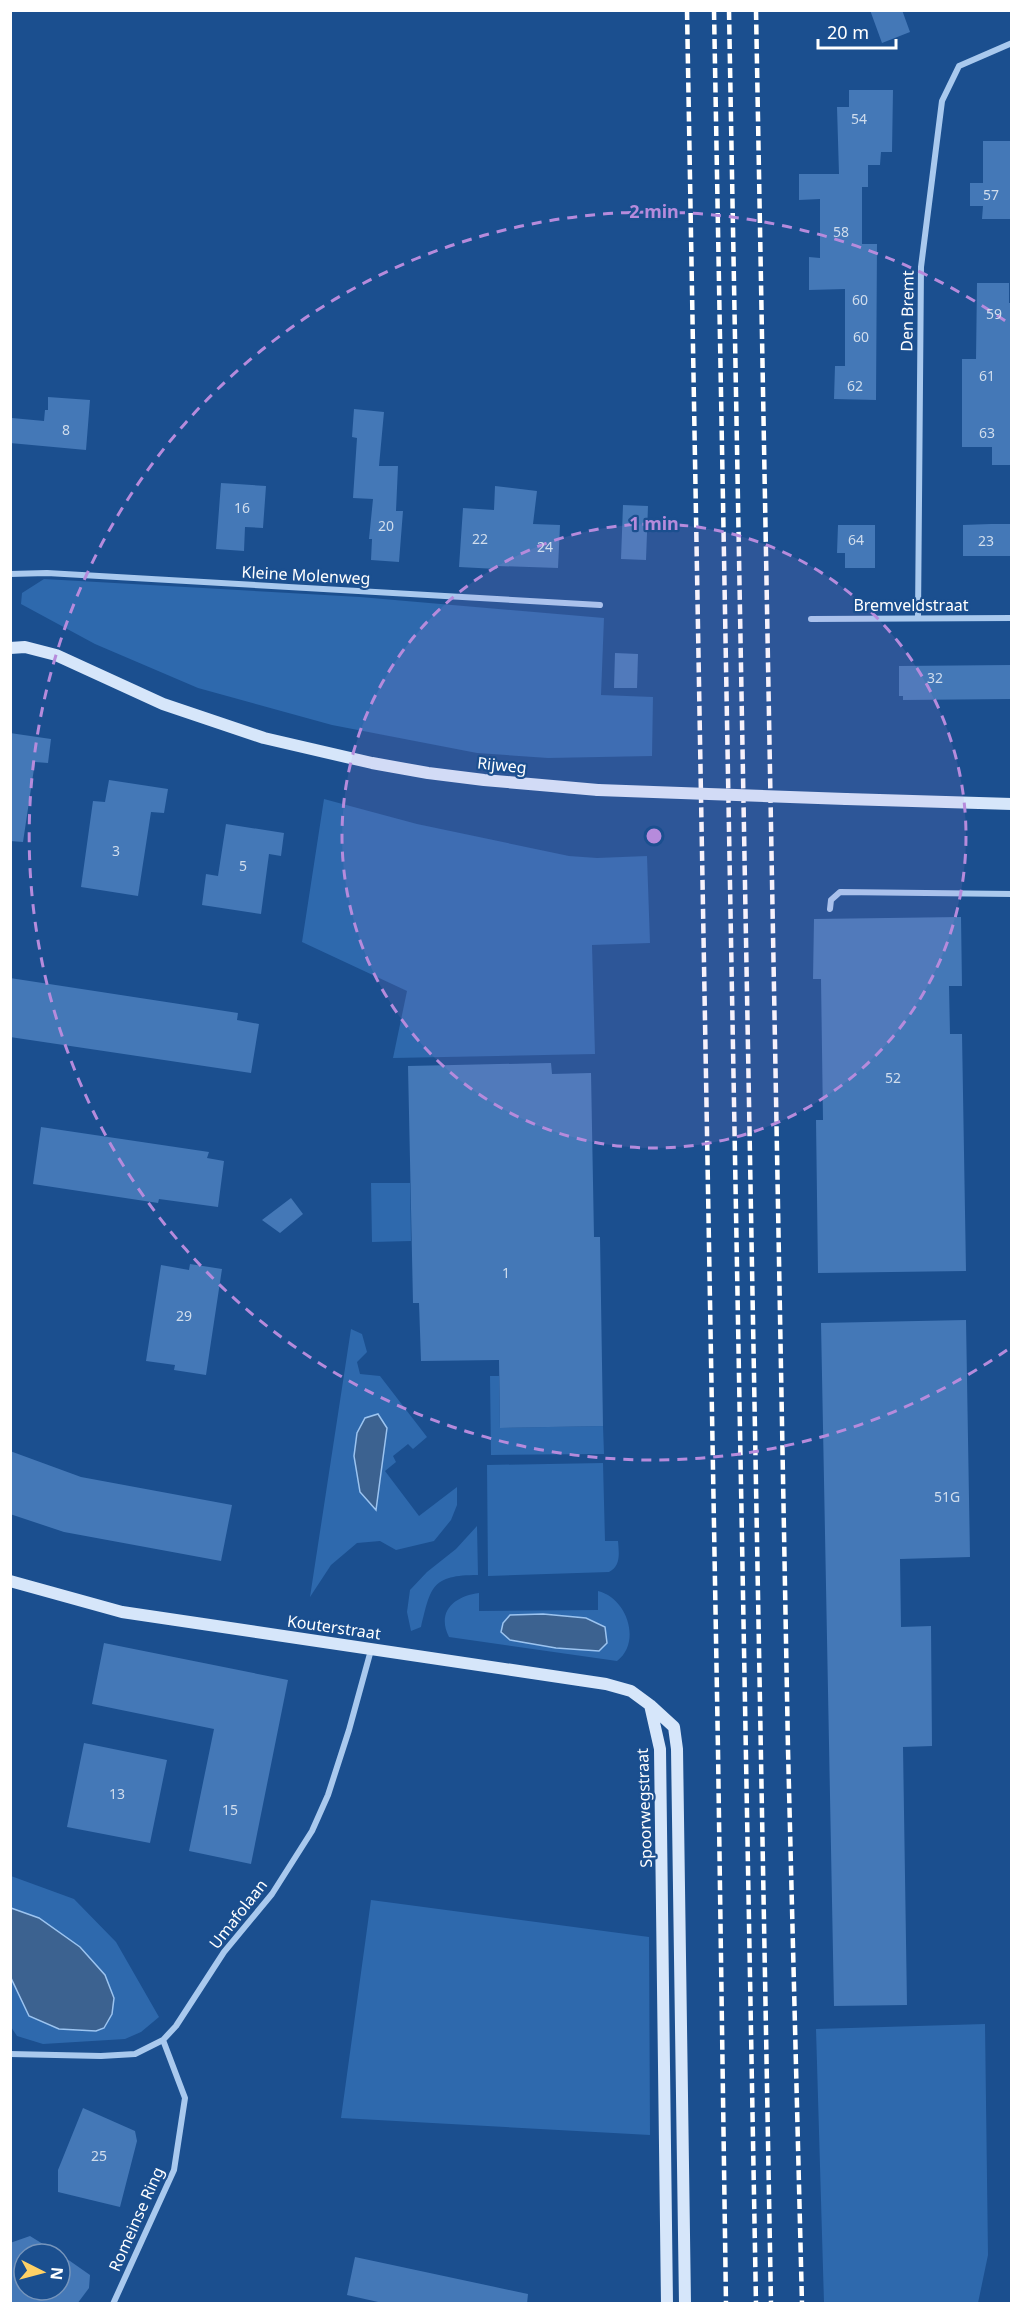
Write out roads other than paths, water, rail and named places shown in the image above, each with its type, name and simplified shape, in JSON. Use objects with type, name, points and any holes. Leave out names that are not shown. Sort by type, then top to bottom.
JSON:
[{"type":"street","name":"Den Bremt","points":[[918,618],[921,267],[942,101],[959,66],[1011,43]]},
{"type":"street","name":"Kleine Molenweg","points":[[10,574],[58,574],[600,605]]},
{"type":"street","name":"Bremveldstraat","points":[[811,620],[1011,618]]},
{"type":"street","name":"Rijweg","points":[[10,648],[26,647],[56,655],[163,704],[264,738],[372,763],[428,773],[598,790],[1011,804]]},
{"type":"street","points":[[830,909],[831,900],[840,892],[1011,894]]},
{"type":"street","name":"Kouterstraat","points":[[10,1581],[122,1612],[606,1684],[631,1691],[650,1705]]},
{"type":"street","name":"Umafolaan","points":[[10,2054],[101,2056],[135,2054],[163,2040],[176,2026],[224,1952],[272,1894],[312,1830],[332,1784],[371,1649]]},
{"type":"street","name":"Spoorwegstraat","points":[[650,1705],[660,1749],[667,2304]]},
{"type":"street","name":"Spoorwegstraat","points":[[650,1705],[674,1727],[678,1749],[685,2304]]},
{"type":"street","name":"Romeinse Ring","points":[[113,2304],[174,2170],[185,2098],[163,2040]]},
{"type":"railway","points":[[687,10],[726,2304]]},
{"type":"railway","points":[[714,10],[756,2304]]},
{"type":"railway","points":[[729,10],[771,2304]]},
{"type":"railway","points":[[756,10],[788,1749],[802,2304]]}]
